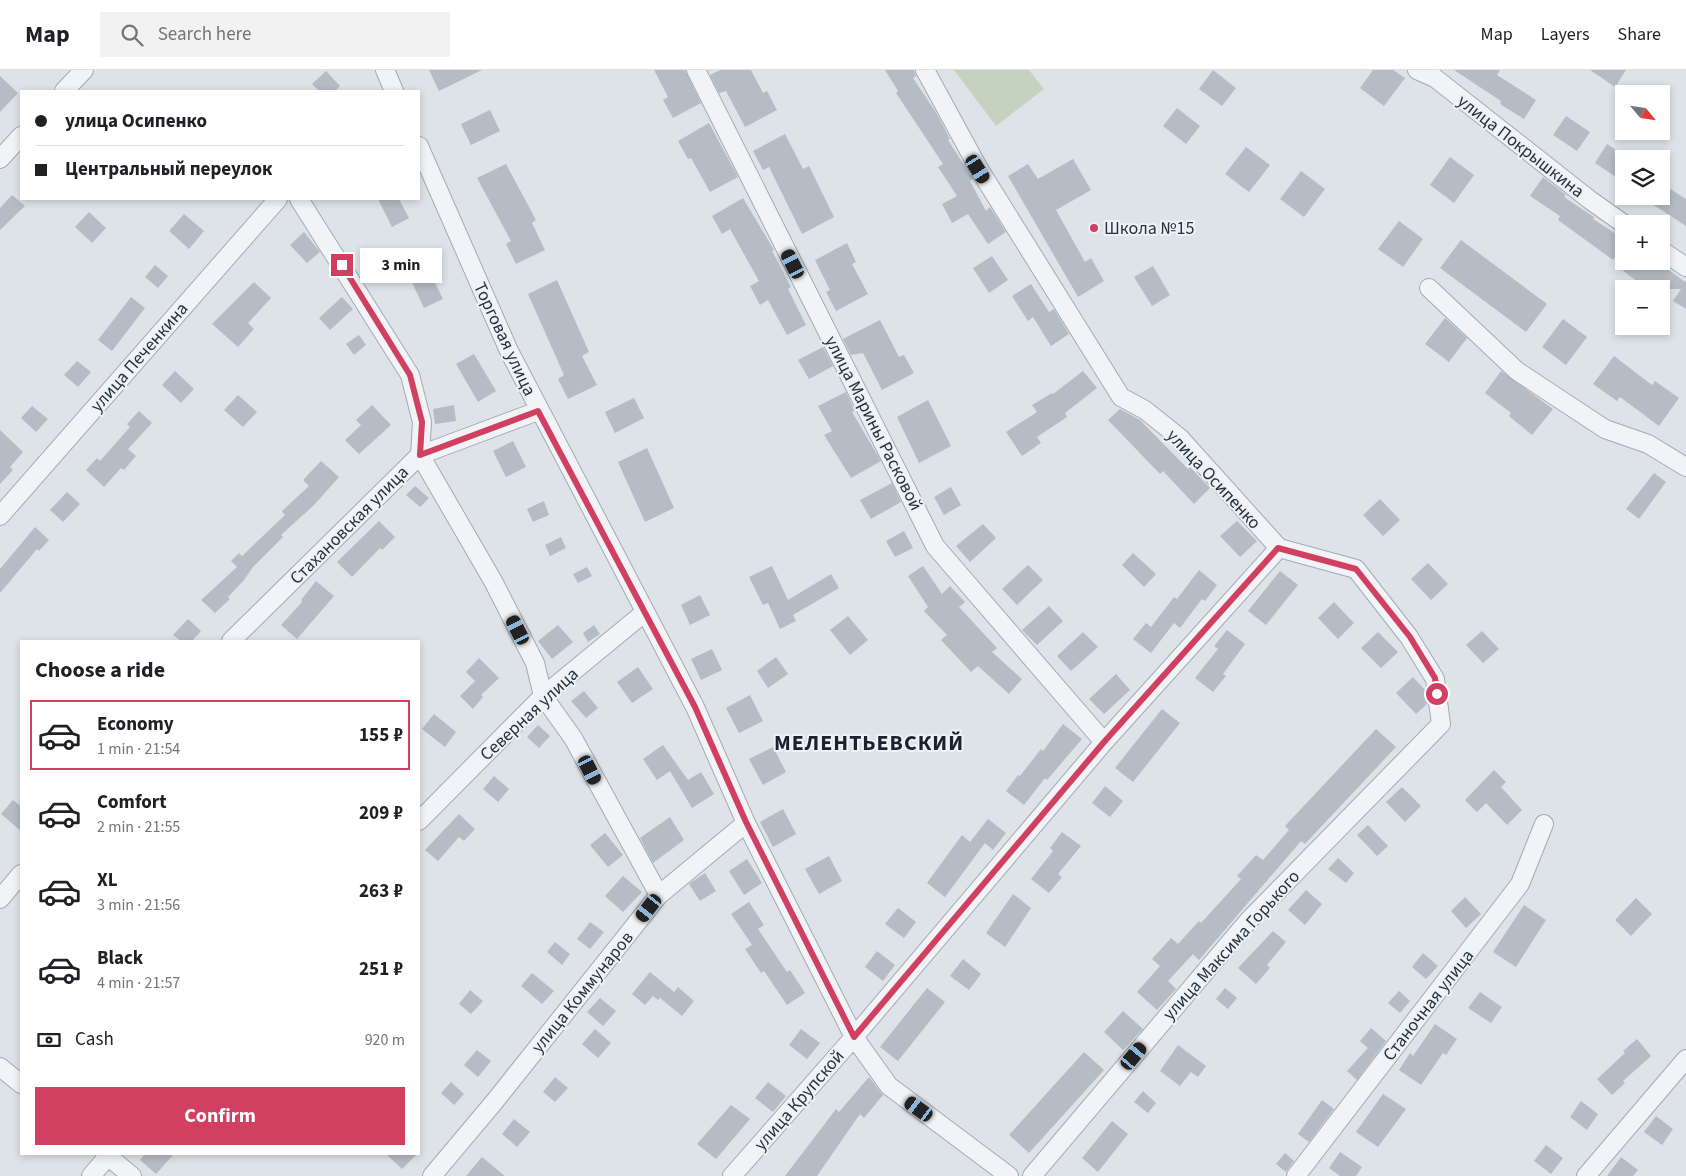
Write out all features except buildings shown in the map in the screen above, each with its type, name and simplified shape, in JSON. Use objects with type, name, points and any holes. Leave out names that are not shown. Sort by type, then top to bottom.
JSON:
[{"type":"street","points":[[65,90],[84,70]]},
{"type":"street","points":[[385,70],[394,90]]},
{"type":"street","name":"улица Марины Расковой","points":[[696,70],[936,546],[1104,742]]},
{"type":"street","name":"улица Осипенко","points":[[925,70],[978,169],[1121,397],[1145,410],[1180,438],[1278,548]]},
{"type":"street","name":"улица Покрышкина","points":[[1417,70],[1435,78],[1615,218]]},
{"type":"street","points":[[0,159],[20,137]]},
{"type":"street","name":"Торговая улица","points":[[420,148],[509,351],[538,411],[695,707],[746,822],[854,1037],[889,1086],[1009,1176]]},
{"type":"street","name":"улица Печенкина","points":[[0,516],[277,200]]},
{"type":"street","points":[[300,200],[410,375],[422,422],[420,455],[493,581],[531,655],[542,696],[573,738],[659,895]]},
{"type":"street","points":[[1670,256],[1686,267]]},
{"type":"street","points":[[1429,288],[1517,371],[1605,429],[1648,444],[1686,467]]},
{"type":"street","name":"Стахановская улица","points":[[232,640],[420,455],[538,411]]},
{"type":"street","name":"улица Крупской","points":[[732,1176],[854,1037],[1104,742],[1278,548]]},
{"type":"street","name":"улица Максима Горького","points":[[1032,1176],[1250,920],[1441,724],[1435,678],[1410,637],[1356,569],[1278,548]]},
{"type":"street","name":"Северная улица","points":[[420,820],[542,696],[644,613]]},
{"type":"street","name":"улица Коммунаров","points":[[432,1176],[495,1101],[659,895],[746,822]]},
{"type":"street","name":"Станочная улица","points":[[1296,1176],[1520,884],[1544,824]]},
{"type":"street","points":[[0,898],[20,875]]},
{"type":"street","points":[[1586,1176],[1686,1059]]},
{"type":"street","points":[[0,1067],[20,1083]]},
{"type":"street","points":[[91,1176],[108,1155],[132,1176]]},
{"type":"green space","points":[[954,70],[1029,70],[1044,89],[996,126]]},
{"type":"place","name":"Школа №15","points":[[1094,228]]},
{"type":"district","name":"МЕЛЕНТЬЕВСКИЙ","points":[[869,742]]},
{"type":"route","points":[[342,265],[410,375],[422,422],[420,455],[538,411],[695,707],[746,822],[854,1037],[1104,742],[1278,548],[1356,569],[1410,637],[1435,678],[1437,694]]}]
